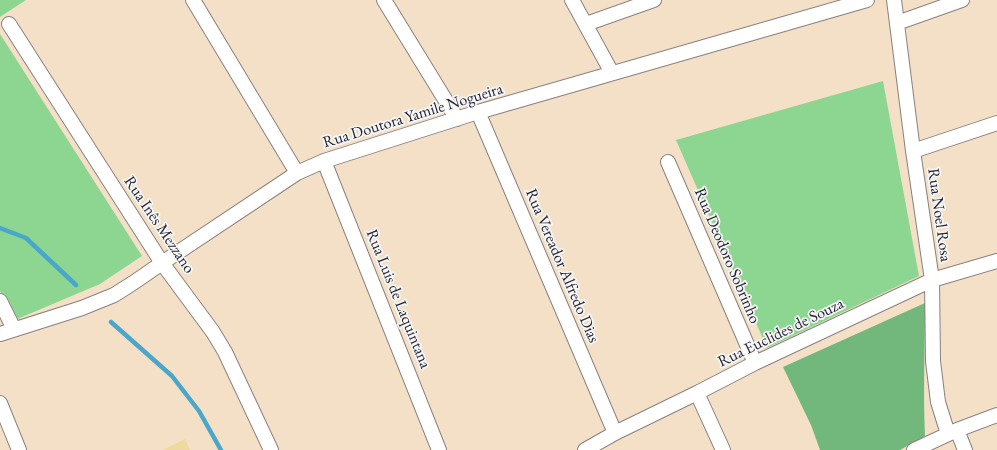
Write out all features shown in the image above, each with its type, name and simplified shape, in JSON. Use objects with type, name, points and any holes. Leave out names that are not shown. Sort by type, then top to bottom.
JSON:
[{"type":"street","points":[[193,0],[297,173]]},
{"type":"street","points":[[384,0],[457,119]]},
{"type":"street","points":[[572,0],[612,73]]},
{"type":"street","points":[[586,24],[654,0]]},
{"type":"street","name":"Rua Doutora Yamile Nogueira","points":[[0,334],[82,308],[108,297],[133,283],[297,173],[324,161],[478,112],[867,0]]},
{"type":"street","name":"Rua Noel Rosa","points":[[894,0],[913,151],[932,280],[933,361],[938,402],[952,432],[964,450]]},
{"type":"street","points":[[897,22],[962,0]]},
{"type":"street","name":"Rua Inês Mezzano","points":[[9,24],[162,263],[213,332],[225,352],[271,450]]},
{"type":"street","name":"Rua Vereador Alfredo Dias","points":[[478,112],[615,433]]},
{"type":"street","points":[[913,151],[997,123]]},
{"type":"street","name":"Rua Luis de Laquintana","points":[[324,161],[439,450]]},
{"type":"street","name":"Rua Deodoro Sobrinho","points":[[668,162],[755,363]]},
{"type":"street","name":"Rua Euclides de Souza","points":[[585,450],[615,433],[755,363],[932,280],[997,261]]},
{"type":"street","points":[[0,301],[14,329]]},
{"type":"street","points":[[697,393],[723,450]]},
{"type":"street","points":[[0,403],[19,450]]},
{"type":"street","points":[[914,450],[952,432],[997,415]]},
{"type":"green space","points":[[0,0],[26,0],[0,17]]},
{"type":"green space","points":[[0,34],[142,256],[100,284],[15,320],[0,291]]},
{"type":"green space","points":[[883,81],[919,276],[767,348],[676,140]]},
{"type":"green space","points":[[925,303],[925,436],[900,450],[820,450],[811,425],[783,367]]},
{"type":"sand","points":[[185,439],[190,450],[163,450]]},
{"type":"waterway","points":[[0,228],[26,238],[76,285]]},
{"type":"waterway","points":[[111,322],[172,376],[199,411],[221,450]]}]
